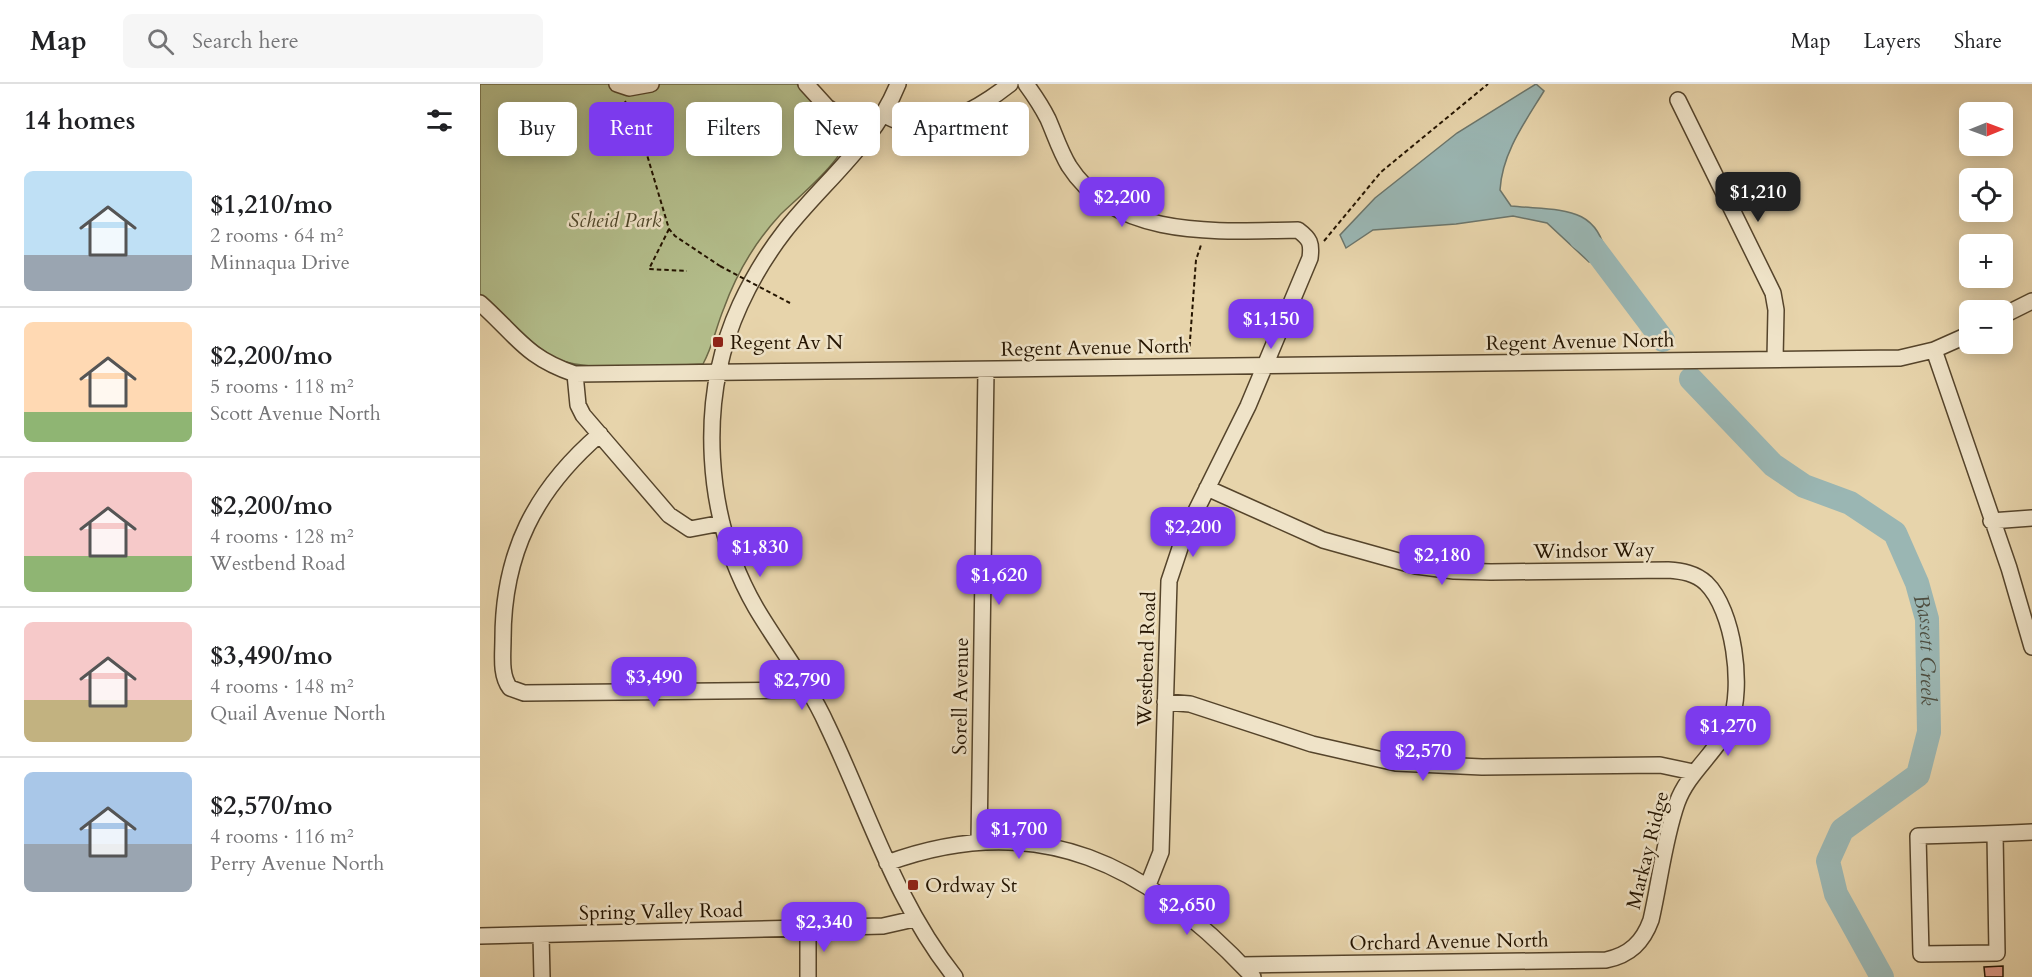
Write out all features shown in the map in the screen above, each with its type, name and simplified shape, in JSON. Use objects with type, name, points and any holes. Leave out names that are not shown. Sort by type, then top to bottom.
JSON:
[{"type":"street","points":[[618,85],[629,88],[651,84]]},
{"type":"street","points":[[806,84],[822,102]]},
{"type":"street","points":[[880,117],[898,84]]},
{"type":"street","points":[[882,114],[908,124],[943,120],[966,113],[1010,84]]},
{"type":"street","points":[[1026,84],[1048,118],[1068,165],[1082,183],[1101,199],[1125,212],[1160,224],[1192,230],[1298,230],[1309,238],[1312,246]]},
{"type":"street","points":[[1678,100],[1773,293],[1776,310],[1775,359]]},
{"type":"street","points":[[852,156],[785,231],[759,268],[740,306],[724,349],[718,374],[712,419],[712,454],[722,523],[755,607],[809,690],[827,725],[914,919],[955,977]]},
{"type":"street","name":"Westbend Road","points":[[1148,885],[1161,852],[1169,581],[1185,533],[1265,366],[1310,258],[1312,246]]},
{"type":"street","points":[[2013,311],[2032,302]]},
{"type":"street","points":[[480,303],[528,351],[554,367],[575,374],[578,405],[600,434],[676,521],[696,529],[722,523]]},
{"type":"street","name":"Regent Avenue North","points":[[575,374],[1899,358],[1934,350],[1959,339]]},
{"type":"street","points":[[1934,350],[2009,568],[2032,648]]},
{"type":"street","name":"Sorell Avenue","points":[[979,842],[986,370]]},
{"type":"street","points":[[600,434],[553,481],[522,534],[508,581],[504,605],[503,675],[510,688],[524,693],[809,690]]},
{"type":"street","name":"Windsor Way","points":[[1207,488],[1323,540],[1416,566],[1454,572],[1668,570],[1694,574],[1705,582]]},
{"type":"street","points":[[1991,521],[2032,518]]},
{"type":"street","name":"Markay Ridge","points":[[1646,934],[1673,816],[1693,772],[1724,734],[1730,722],[1736,692],[1727,623],[1720,602],[1705,582]]},
{"type":"street","points":[[1165,702],[1190,704],[1312,744],[1396,763],[1460,767],[1660,765],[1693,772]]},
{"type":"street","points":[[1995,834],[1996,953],[1921,954],[1918,836],[2032,832]]},
{"type":"street","points":[[887,863],[924,851],[979,842],[1030,844],[1072,851],[1103,862],[1148,885],[1188,914],[1253,977]]},
{"type":"street","name":"Spring Valley Road","points":[[480,936],[807,929],[883,926],[914,919]]},
{"type":"street","points":[[807,929],[808,977]]},
{"type":"street","name":"Orchard Avenue North","points":[[1242,965],[1305,971],[1606,960],[1628,953],[1646,934]]},
{"type":"street","points":[[541,935],[542,977]]},
{"type":"path","points":[[1312,246],[1321,245],[1381,172],[1488,84]]},
{"type":"path","points":[[618,85],[642,138],[669,229],[675,236],[720,266],[790,303]]},
{"type":"path","points":[[669,229],[649,269],[687,271]]},
{"type":"path","points":[[1189,357],[1196,260],[1200,245],[1211,243]]},
{"type":"green space","name":"Scheid Park","points":[[480,84],[797,84],[814,102],[794,102],[794,156],[838,156],[780,215],[748,259],[729,296],[703,364],[604,367],[566,362],[553,357],[524,335],[480,294]]},
{"type":"water","points":[[1536,84],[1544,91],[1522,126],[1510,151],[1505,163],[1500,190],[1511,206],[1560,210],[1586,219],[1595,228],[1603,242],[1607,260],[1589,262],[1547,223],[1513,216],[1456,224],[1373,230],[1346,248],[1340,235],[1375,198],[1457,133]]},
{"type":"building","points":[[2003,966],[2003,977],[1985,977],[1984,967]]},
{"type":"waterway","name":"Bassett Creek","points":[[1581,238],[1593,247],[1663,340]]},
{"type":"waterway","name":"Bassett Creek","points":[[1691,379],[1773,465],[1804,486],[1850,503],[1895,533],[1917,583],[1927,619],[1929,732],[1918,775],[1842,830],[1828,861],[1836,894],[1882,977]]},
{"type":"place","name":"Regent Av N","points":[[718,342]]},
{"type":"place","name":"Ordway St","points":[[913,885]]}]
